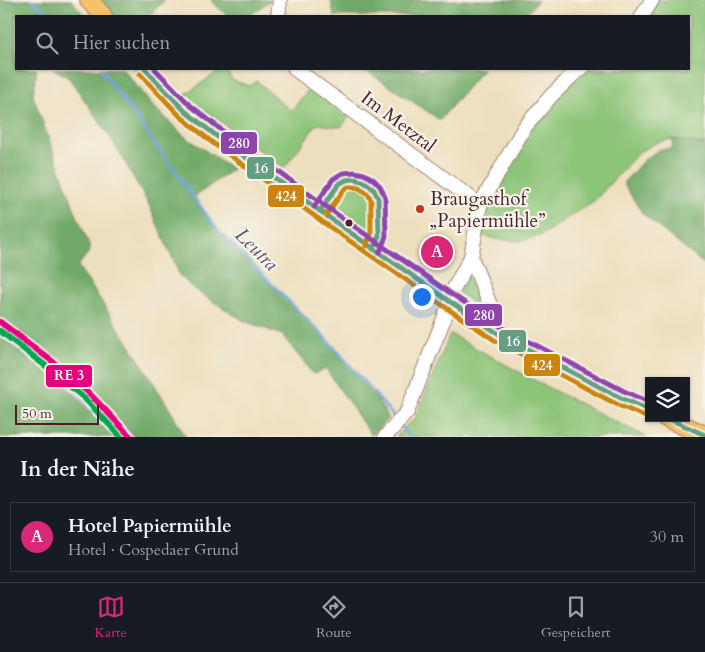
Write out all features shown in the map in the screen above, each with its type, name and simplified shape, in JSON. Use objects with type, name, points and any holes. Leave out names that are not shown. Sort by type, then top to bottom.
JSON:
[{"type":"main road","points":[[89,0],[102,15]]},
{"type":"main road","points":[[147,70],[174,100],[197,121],[380,254],[449,301],[499,334],[645,408]]},
{"type":"main road","points":[[675,422],[705,435]]},
{"type":"street","points":[[278,15],[280,0]]},
{"type":"street","points":[[643,15],[652,0]]},
{"type":"street","name":"Im Metztal","points":[[296,70],[480,205]]},
{"type":"street","points":[[388,434],[406,412],[445,316],[452,292],[471,257],[480,205],[524,128],[552,95],[580,70]]},
{"type":"street","points":[[471,257],[494,315],[499,334]]},
{"type":"shaded area","points":[[0,319],[84,383],[135,437],[114,437],[74,394],[0,337]]},
{"type":"green space","points":[[0,0],[71,0],[84,15],[15,15],[15,70],[37,70],[33,96],[91,249],[78,266],[147,372],[186,437],[135,437],[84,383],[0,319]]},
{"type":"green space","points":[[94,0],[165,0],[150,15],[108,15]]},
{"type":"green space","points":[[210,0],[271,0],[250,15],[227,15]]},
{"type":"green space","points":[[331,0],[538,0],[526,15],[334,15]]},
{"type":"green space","points":[[652,0],[705,0],[705,145],[673,139],[658,142],[639,152],[595,200],[540,236],[519,241],[496,239],[478,234],[480,205],[552,95],[580,70],[690,70],[690,15],[643,15]]},
{"type":"green space","points":[[56,70],[124,70],[150,103],[184,136],[233,169],[193,198],[218,231],[334,347],[372,392],[389,418],[371,435],[326,369],[313,374],[282,335],[244,321],[195,290],[180,276],[149,205],[113,141],[69,78]]},
{"type":"green space","points":[[221,70],[227,70],[232,80],[249,86],[257,81],[291,111],[312,85],[349,117],[341,127],[317,124],[284,168],[184,95]]},
{"type":"green space","points":[[365,70],[482,70],[440,120]]},
{"type":"green space","points":[[673,139],[705,145],[705,264],[643,214],[623,183],[645,159],[660,149],[672,149]]},
{"type":"green space","points":[[356,186],[365,188],[372,198],[371,227],[368,228],[334,204],[338,191],[345,187]]},
{"type":"green space","points":[[467,275],[489,314],[459,293]]},
{"type":"green space","points":[[450,334],[543,385],[646,437],[396,437],[415,419]]},
{"type":"green space","points":[[0,337],[74,394],[114,437],[0,437]]},
{"type":"waterway","name":"Leutra","points":[[32,0],[52,15]]},
{"type":"waterway","name":"Leutra","points":[[102,70],[216,228],[334,347],[396,419]]},
{"type":"waterway","name":"Leutra","points":[[400,424],[409,437]]},
{"type":"transit line","name":"16","points":[[146,70],[185,111],[219,138],[449,301],[499,334],[621,398],[645,408]]},
{"type":"transit line","name":"280","points":[[156,70],[190,105],[224,132],[342,218],[453,295],[503,328],[645,400]]},
{"type":"transit line","name":"424","points":[[140,74],[180,116],[214,144],[445,307],[496,341],[618,405],[645,417]]},
{"type":"transit line","name":"280","points":[[314,207],[333,179],[343,173],[355,172],[373,179],[380,186],[385,197],[386,236],[380,252]]},
{"type":"transit line","name":"16","points":[[320,211],[339,184],[346,180],[354,179],[369,185],[378,198],[379,236],[373,249]]},
{"type":"transit line","name":"424","points":[[326,215],[348,187],[359,188],[368,194],[371,200],[371,234],[366,246]]},
{"type":"transit line","points":[[0,322],[52,361],[90,394],[131,437]]},
{"type":"transit line","points":[[0,331],[85,399],[121,437]]},
{"type":"transit line","name":"16","points":[[676,422],[705,435]]},
{"type":"place","name":"Braugasthof „Papiermühle”","points":[[420,209]]},
{"type":"place","name":"Hotel Papiermühle","points":[[437,252]]}]
